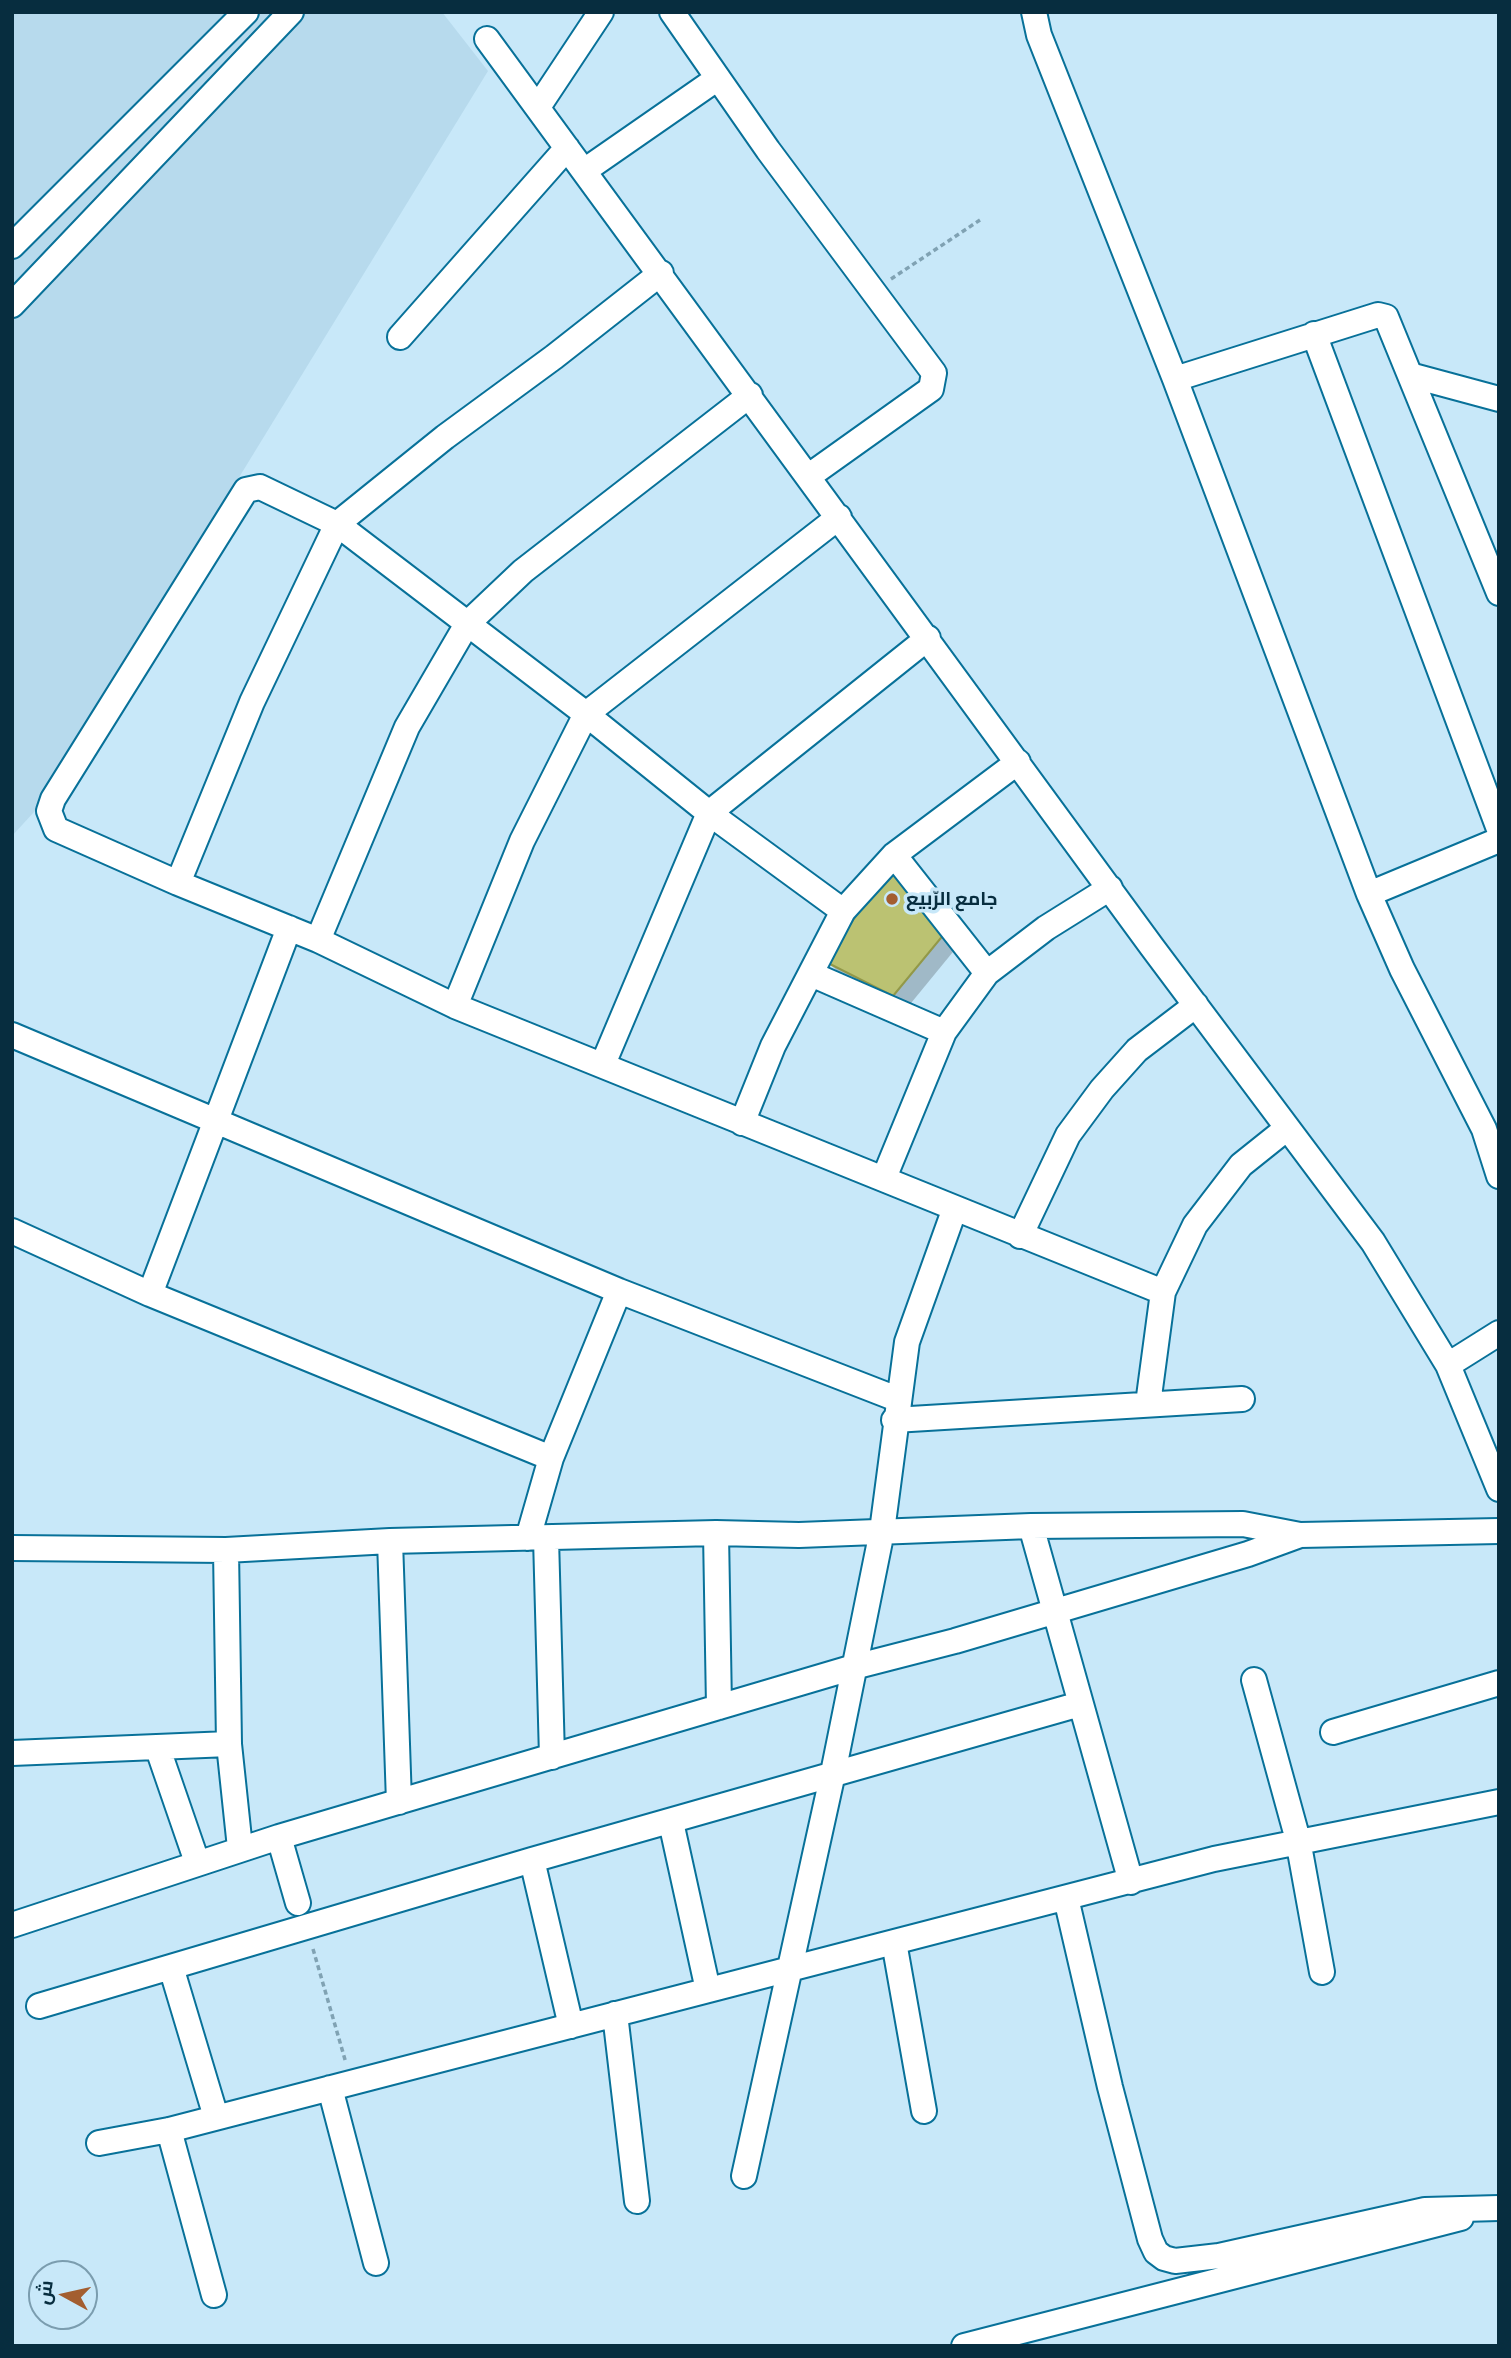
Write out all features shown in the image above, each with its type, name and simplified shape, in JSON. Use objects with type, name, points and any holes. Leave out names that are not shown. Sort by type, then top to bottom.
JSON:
[{"type":"street","points":[[12,246],[246,12]]},
{"type":"street","points":[[12,305],[291,12]]},
{"type":"street","points":[[538,107],[601,12]]},
{"type":"street","points":[[672,12],[931,367],[934,382],[931,389],[809,476]]},
{"type":"street","points":[[1034,12],[1039,34],[1175,379],[1369,894],[1402,970],[1491,1127],[1499,1176]]},
{"type":"street","points":[[487,40],[661,273],[1286,1129],[1373,1242],[1448,1365],[1499,1489]]},
{"type":"street","points":[[584,171],[718,78]]},
{"type":"street","points":[[400,337],[567,148]]},
{"type":"street","points":[[178,883],[252,702],[337,524],[445,437],[661,273]]},
{"type":"street","points":[[1175,379],[1314,334],[1382,315],[1386,317],[1499,593]]},
{"type":"street","points":[[1314,334],[1499,829]]},
{"type":"street","points":[[1409,375],[1499,399]]},
{"type":"street","points":[[318,940],[407,727],[467,624],[523,571],[750,395]]},
{"type":"street","points":[[843,911],[709,813],[586,714],[337,524],[260,487],[246,490],[53,799],[49,811],[56,829],[178,883],[318,940],[455,1006],[1163,1292]]},
{"type":"street","points":[[455,1006],[522,841],[586,714],[839,517]]},
{"type":"street","points":[[603,1064],[709,813],[928,638]]},
{"type":"street","points":[[742,1123],[773,1046],[843,911],[894,855],[1017,762]]},
{"type":"street","points":[[1369,894],[1499,840]]},
{"type":"street","points":[[894,855],[987,973]]},
{"type":"street","points":[[884,1178],[944,1032],[987,973],[1046,928],[1110,888]]},
{"type":"street","points":[[150,1294],[289,928]]},
{"type":"street","points":[[811,974],[944,1032]]},
{"type":"street","points":[[1020,1236],[1068,1135],[1102,1089],[1137,1050],[1196,1005]]},
{"type":"street","points":[[12,1035],[457,1220],[896,1409],[1148,1404],[1242,1399]]},
{"type":"street","points":[[1148,1404],[1163,1292],[1195,1225],[1213,1198],[1241,1165],[1286,1129]]},
{"type":"street","points":[[744,2176],[833,1773],[882,1531],[896,1409],[907,1342],[918,1304],[955,1208]]},
{"type":"street","points":[[12,1231],[150,1294],[551,1458]]},
{"type":"street","points":[[552,1757],[537,1538],[551,1458],[619,1291]]},
{"type":"street","points":[[1448,1365],[1499,1333]]},
{"type":"street","points":[[12,1548],[226,1550],[390,1541],[1031,1526],[1243,1524],[1300,1535],[1499,1531]]},
{"type":"street","points":[[1031,1526],[1130,1882]]},
{"type":"street","points":[[716,1533],[719,1707]]},
{"type":"street","points":[[12,1925],[279,1837],[855,1667],[955,1641],[1248,1554],[1300,1535]]},
{"type":"street","points":[[390,1541],[399,1802]]},
{"type":"street","points":[[226,1550],[229,1744],[240,1849]]},
{"type":"street","points":[[1254,1681],[1298,1840],[1322,1972]]},
{"type":"street","points":[[1333,1732],[1499,1683]]},
{"type":"street","points":[[38,2007],[532,1860],[1080,1704]]},
{"type":"street","points":[[12,1753],[229,1744]]},
{"type":"street","points":[[159,1749],[197,1862]]},
{"type":"street","points":[[99,2143],[169,2130],[1298,1840],[1499,1802]]},
{"type":"street","points":[[671,1822],[708,1990]]},
{"type":"street","points":[[279,1837],[298,1903]]},
{"type":"street","points":[[532,1860],[570,2026]]},
{"type":"street","points":[[1066,1898],[1110,2087],[1147,2226],[1156,2252],[1164,2259],[1175,2261],[1219,2256],[1425,2210],[1499,2208]]},
{"type":"street","points":[[894,1942],[924,2111]]},
{"type":"street","points":[[171,1967],[216,2117]]},
{"type":"street","points":[[615,2014],[637,2201]]},
{"type":"street","points":[[341,2085],[376,2263]]},
{"type":"street","points":[[169,2130],[214,2295]]},
{"type":"street","points":[[964,2346],[1499,2208]]},
{"type":"path","points":[[873,291],[980,220]]},
{"type":"path","points":[[306,1927],[341,2085]]},
{"type":"shaded area","points":[[12,12],[442,12],[488,71],[34,812],[12,836]]},
{"type":"building","name":"جامع الرّبيع","points":[[888,866],[945,933],[893,996],[826,962]]},
{"type":"place","name":"جامع الرّبيع","points":[[892,899]]}]
